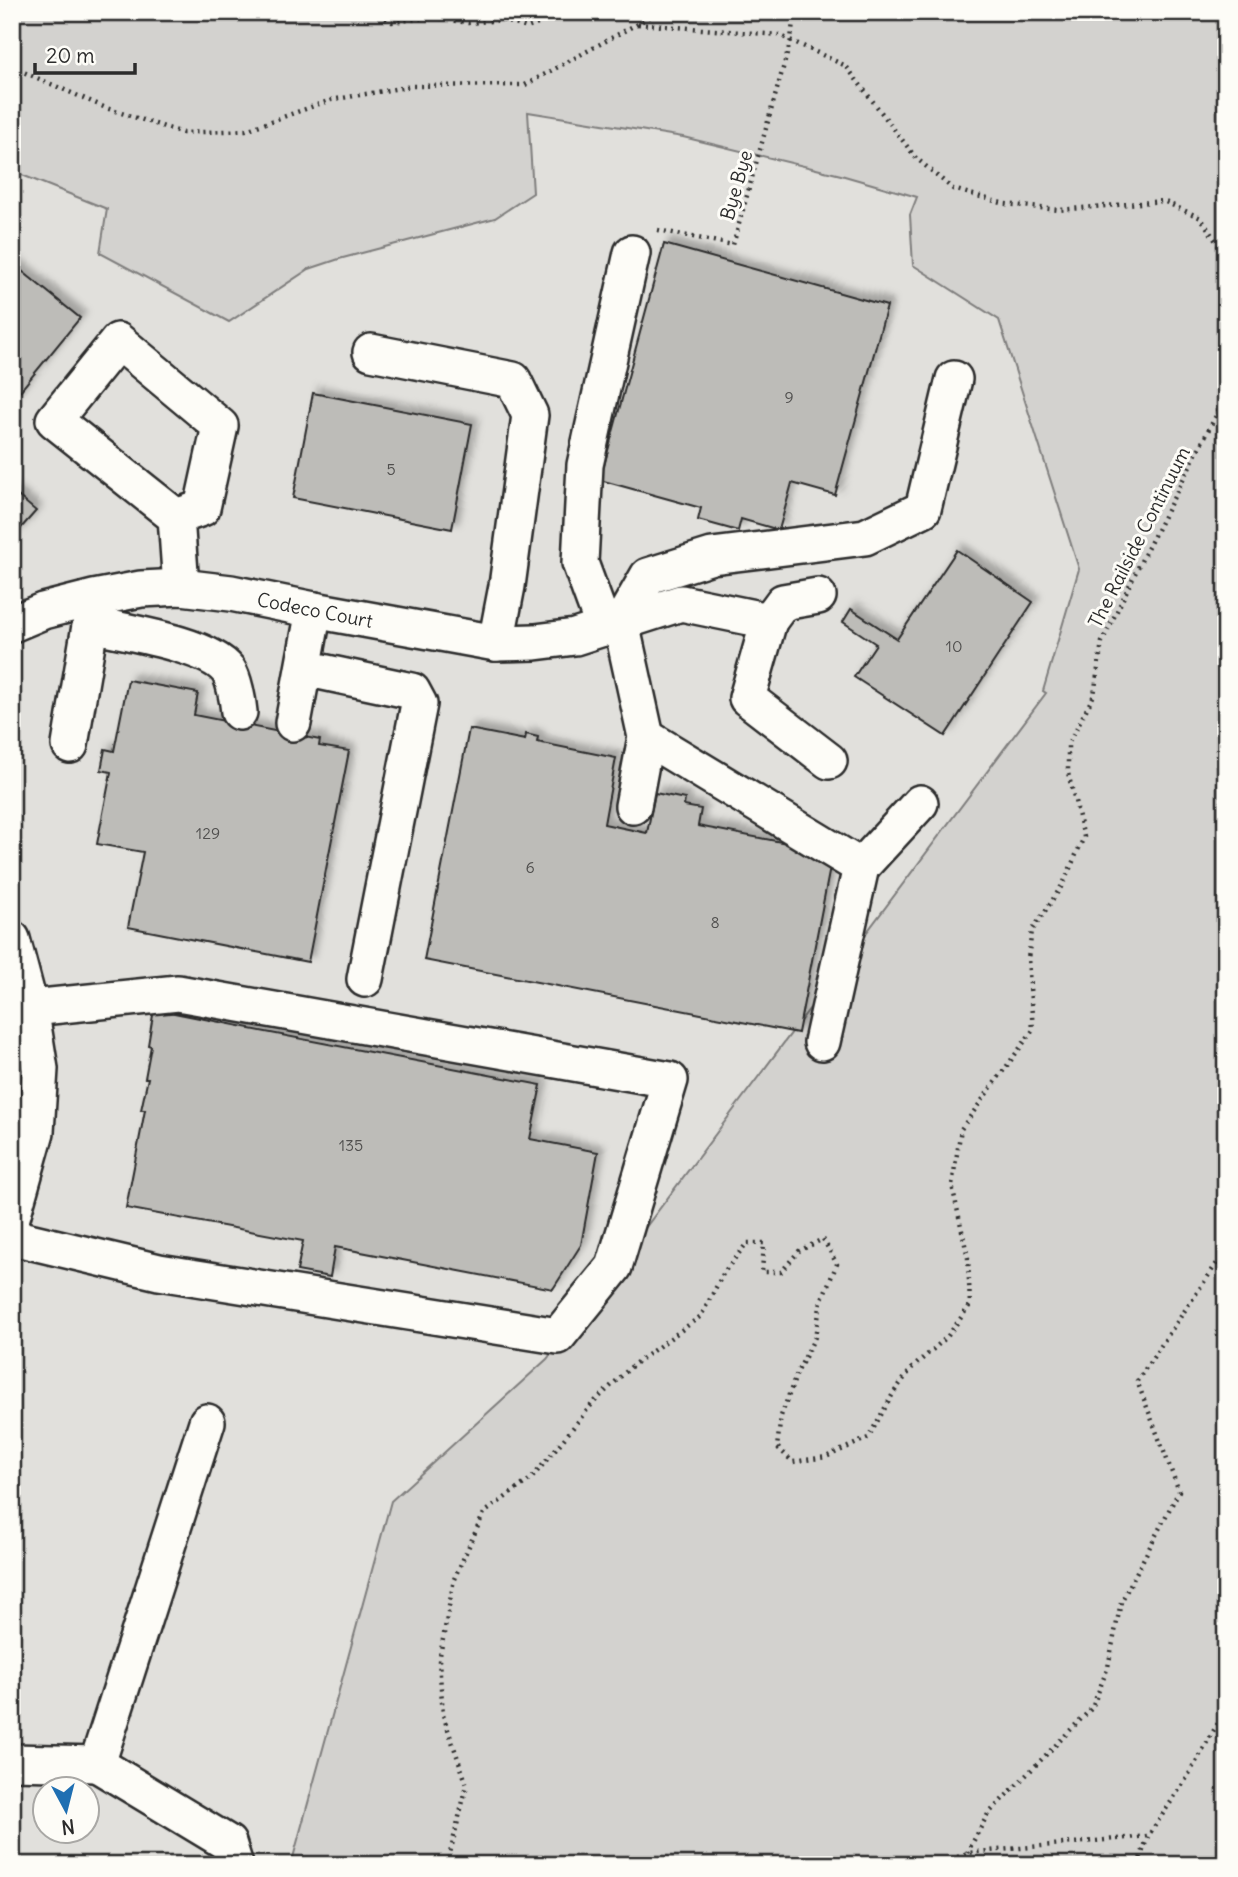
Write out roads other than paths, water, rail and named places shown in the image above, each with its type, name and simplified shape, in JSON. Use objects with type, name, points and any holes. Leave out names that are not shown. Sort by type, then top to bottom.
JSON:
[{"type":"street","points":[[632,253],[585,465],[580,563],[612,626],[646,737],[633,806]]},
{"type":"street","points":[[176,517],[202,508],[220,426],[118,341],[54,420],[176,517],[181,587]]},
{"type":"street","points":[[371,352],[513,380],[530,415],[507,586],[496,643]]},
{"type":"street","points":[[612,626],[648,576],[712,556],[865,537],[923,509],[954,379]]},
{"type":"street","name":"Codeco Court","points":[[12,624],[43,611],[93,611],[141,589],[181,587],[230,593],[496,643],[575,637],[681,603],[769,621]]},
{"type":"street","points":[[818,596],[783,602],[769,621],[747,698],[829,761]]},
{"type":"street","points":[[293,723],[314,610]]},
{"type":"street","points":[[70,745],[93,611],[164,641],[209,655],[229,671],[239,712]]},
{"type":"street","points":[[304,668],[412,691],[419,704],[365,979]]},
{"type":"street","points":[[646,737],[861,867]]},
{"type":"street","points":[[821,1042],[861,867],[920,803]]},
{"type":"street","points":[[12,939],[21,1008],[40,1069],[36,1132],[12,1217]]},
{"type":"street","points":[[12,1237],[159,1272],[558,1336],[614,1267],[670,1080],[178,993],[21,1008]]},
{"type":"street","points":[[97,1764],[207,1422]]},
{"type":"street","points":[[12,1762],[97,1764],[228,1843],[235,1865]]}]
